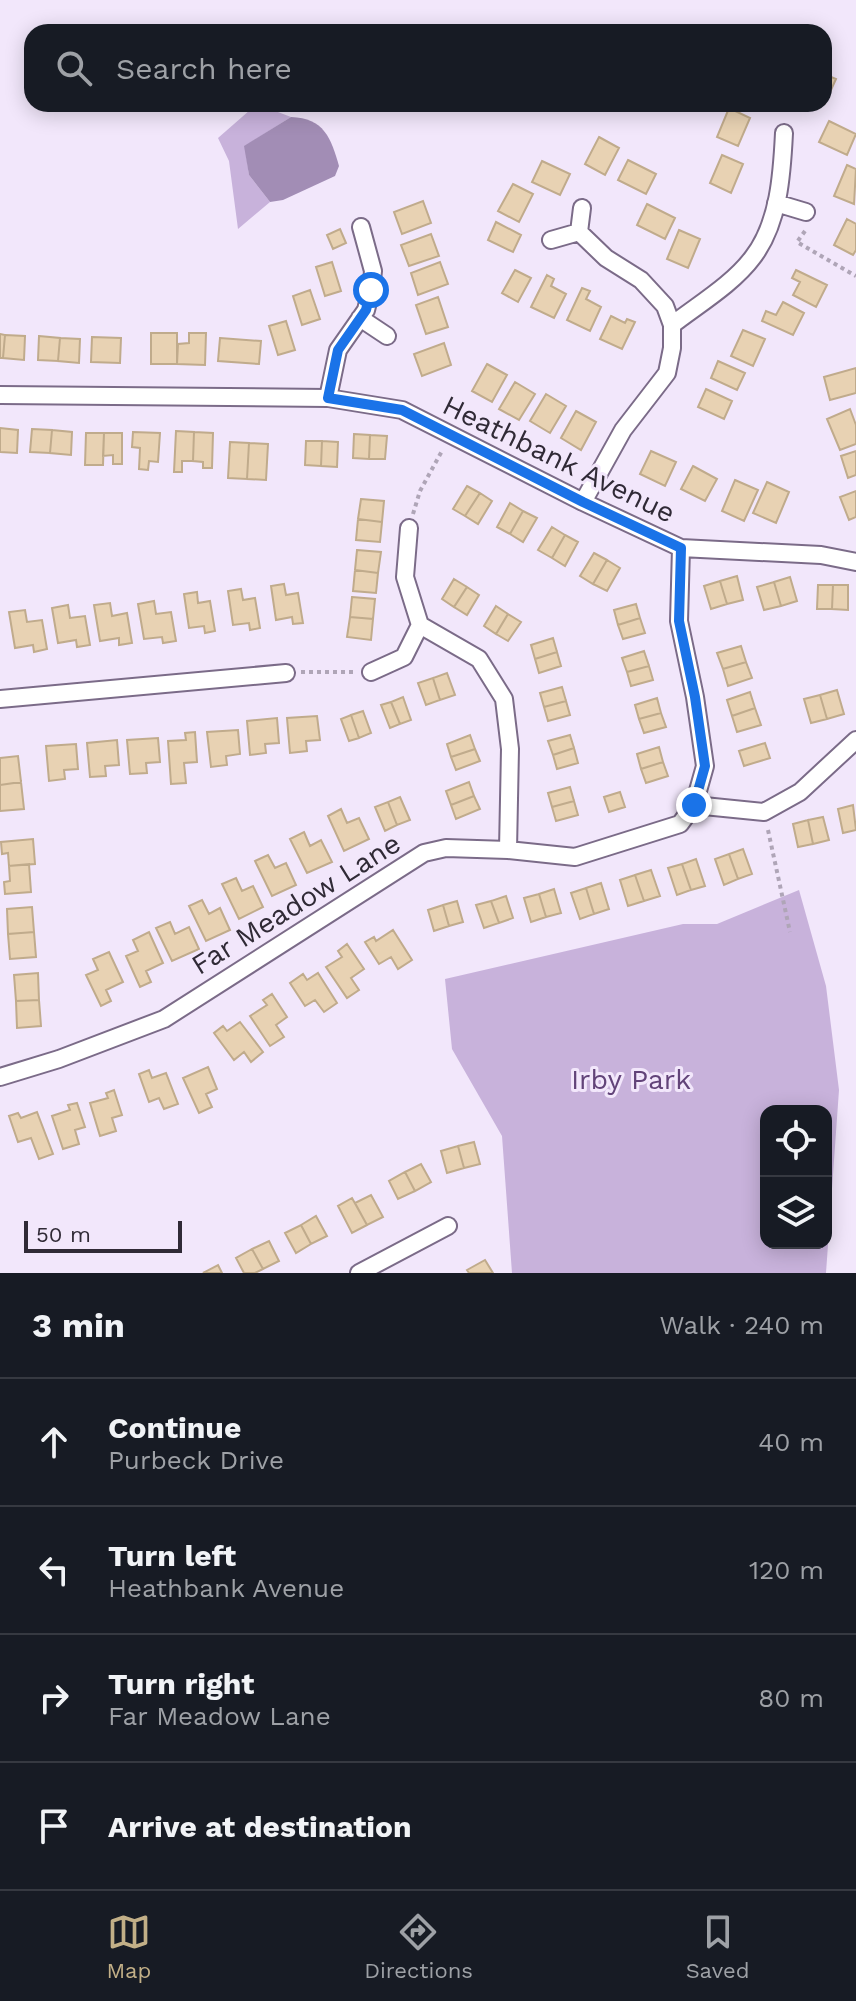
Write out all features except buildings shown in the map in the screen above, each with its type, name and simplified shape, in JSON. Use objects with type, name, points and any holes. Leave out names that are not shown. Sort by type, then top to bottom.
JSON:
[{"type":"street","points":[[672,325],[738,275],[755,255],[776,203],[784,133]]},
{"type":"street","points":[[776,203],[806,212]]},
{"type":"street","points":[[579,232],[582,208]]},
{"type":"street","points":[[328,398],[338,350],[366,310],[371,290],[373,271],[361,227]]},
{"type":"street","points":[[579,232],[606,258],[641,280],[665,306],[672,325],[667,373],[623,430],[583,502]]},
{"type":"street","points":[[551,240],[579,232]]},
{"type":"street","points":[[360,318],[387,336]]},
{"type":"street","name":"Heathbank Avenue","points":[[0,395],[328,398],[402,410],[681,548],[821,555],[856,562]]},
{"type":"street","points":[[409,528],[405,577],[420,625],[479,659],[504,699],[510,749],[508,850]]},
{"type":"street","points":[[681,548],[679,621],[705,766],[694,805],[764,812],[800,792],[856,740]]},
{"type":"street","points":[[371,672],[404,657],[420,625]]},
{"type":"street","points":[[0,699],[286,673]]},
{"type":"street","name":"Far Meadow Lane","points":[[0,1077],[59,1059],[164,1019],[424,853],[446,848],[575,857],[680,824],[694,805]]},
{"type":"street","points":[[359,1273],[448,1226]]},
{"type":"path","points":[[806,212],[805,232],[797,242],[856,276]]},
{"type":"path","points":[[409,528],[420,491],[450,435]]},
{"type":"path","points":[[286,673],[371,672]]},
{"type":"path","points":[[764,812],[790,932]]},
{"type":"green space","points":[[248,112],[278,112],[291,117],[245,146],[249,175],[270,202],[238,229],[229,161],[218,138]]},
{"type":"green space","name":"Irby Park","points":[[799,890],[826,986],[839,1090],[832,1189],[832,1105],[760,1105],[760,1249],[828,1249],[826,1273],[512,1273],[502,1136],[452,1049],[445,979],[683,924],[717,924]]},
{"type":"shaded area","points":[[291,117],[311,121],[324,131],[339,166],[335,176],[283,200],[270,202],[249,175],[244,146]]},
{"type":"route","points":[[371,290],[366,310],[338,350],[328,398],[402,410],[681,548],[679,621],[705,766],[694,805]]}]
